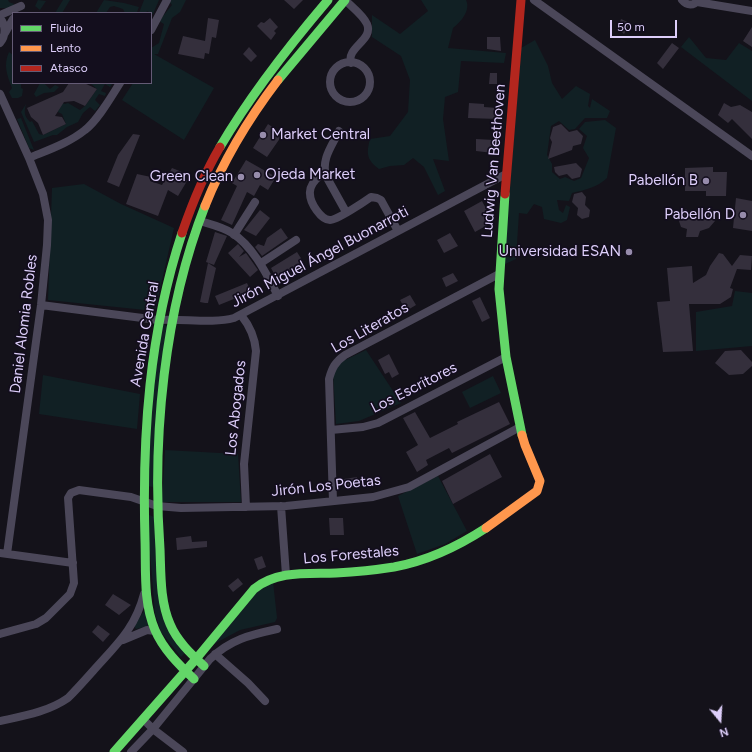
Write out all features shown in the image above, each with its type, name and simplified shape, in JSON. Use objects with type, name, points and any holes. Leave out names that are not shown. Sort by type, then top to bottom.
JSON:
[{"type":"street","points":[[152,28],[167,0]]},
{"type":"street","name":"Avenida Central","points":[[194,679],[185,671],[155,631],[149,608],[146,585],[143,501],[148,393],[158,320],[164,293],[187,217],[218,149],[276,62],[328,0]]},
{"type":"street","points":[[345,0],[366,22],[368,28],[367,34],[351,54],[351,63]]},
{"type":"street","name":"Avenida Central","points":[[204,666],[174,631],[167,614],[163,584],[157,506],[158,449],[162,394],[173,319],[190,251],[217,178],[254,114],[285,72],[345,0]]},
{"type":"street","name":"Ludwig Van Beethoven","points":[[521,0],[506,174],[499,289],[506,356],[520,427],[525,445],[539,475],[540,487]]},
{"type":"street","points":[[534,0],[752,156]]},
{"type":"street","points":[[682,0],[689,5],[695,4],[698,1],[752,11]]},
{"type":"street","points":[[0,15],[21,6]]},
{"type":"street","points":[[0,18],[5,27],[2,41]]},
{"type":"street","points":[[2,41],[12,21]]},
{"type":"street","points":[[351,63],[357,64],[367,72],[370,77],[370,83],[366,95],[361,99],[349,102],[342,101],[332,91],[330,85],[331,78],[338,67],[351,63]]},
{"type":"street","points":[[29,158],[61,144],[86,130],[119,84]]},
{"type":"street","name":"Daniel Alomia Robles","points":[[0,87],[5,104]]},
{"type":"street","name":"Daniel Alomia Robles","points":[[0,94],[29,158],[43,194],[48,220],[41,305],[3,553]]},
{"type":"street","points":[[339,131],[325,160],[324,171],[346,212]]},
{"type":"street","name":"Jirón Miguel Ángel Buonarroti","points":[[41,305],[158,320],[224,320],[241,315],[278,296],[506,174]]},
{"type":"street","points":[[326,176],[320,176],[314,182],[310,191],[312,202],[325,219],[333,219],[371,197],[381,200],[398,231]]},
{"type":"street","points":[[234,235],[255,202]]},
{"type":"street","points":[[200,221],[234,235],[247,247],[261,263],[278,296]]},
{"type":"street","points":[[261,263],[296,240]]},
{"type":"street","name":"Los Literatos","points":[[333,501],[329,379],[331,370],[336,361],[499,274]]},
{"type":"street","name":"Los Abogados","points":[[241,315],[246,321],[256,344],[244,464],[246,507]]},
{"type":"street","name":"Los Escritores","points":[[331,430],[364,427],[378,423],[506,356]]},
{"type":"street","name":"Jirón Los Poetas","points":[[0,634],[36,624],[46,618],[70,594],[74,583],[68,498],[71,493],[79,490],[131,497],[157,506],[181,508],[281,506],[373,497],[409,487],[520,427]]},
{"type":"street","name":"Los Forestales","points":[[114,752],[254,589],[267,579],[275,576],[384,568],[428,558],[452,548],[500,520],[540,487]]},
{"type":"street","points":[[281,506],[286,575]]},
{"type":"street","points":[[3,553],[73,563]]},
{"type":"street","points":[[0,721],[44,710],[60,704],[68,698],[122,640],[133,623],[142,604],[146,585]]},
{"type":"street","points":[[131,752],[153,729],[215,654],[235,640],[249,635],[276,629]]},
{"type":"street","points":[[122,640],[147,630],[155,631]]},
{"type":"street","points":[[215,654],[248,683],[265,701]]},
{"type":"street","points":[[143,719],[153,729],[183,752]]},
{"type":"shaded area","points":[[0,0],[8,0],[14,4],[13,8],[0,8]]},
{"type":"shaded area","points":[[38,0],[46,1],[40,10],[35,6]]},
{"type":"shaded area","points":[[63,0],[70,0],[63,12],[56,12]]},
{"type":"shaded area","points":[[104,0],[139,7],[137,12],[124,12],[123,9],[114,6],[110,7],[107,12],[97,12]]},
{"type":"shaded area","points":[[144,0],[159,0],[153,14],[152,12],[139,12]]},
{"type":"shaded area","points":[[186,0],[180,12],[172,18],[158,54],[154,54],[214,88],[184,140],[122,100],[132,84],[152,84],[152,47],[159,43],[164,24],[159,21],[172,5],[169,1]]},
{"type":"shaded area","points":[[421,0],[466,0],[466,12],[462,19],[453,28],[448,48],[506,53],[504,63],[461,61],[458,92],[445,97],[443,119],[449,161],[433,159],[445,191],[438,195],[424,167],[413,158],[404,165],[390,166],[379,169],[372,163],[368,156],[370,139],[390,136],[408,112],[410,80],[401,56],[372,37],[372,15],[400,34],[428,11]]},
{"type":"shaded area","points":[[689,37],[706,58],[726,60],[739,43],[752,51],[752,101],[681,47]]},
{"type":"shaded area","points":[[535,40],[548,66],[552,83],[562,99],[576,86],[590,94],[588,106],[590,108],[592,99],[610,111],[607,118],[585,118],[575,129],[569,130],[559,121],[551,126],[547,155],[552,164],[552,172],[560,179],[565,177],[574,181],[581,178],[589,158],[583,148],[587,136],[579,129],[585,122],[605,120],[616,128],[607,178],[595,186],[572,193],[569,201],[557,200],[559,210],[563,213],[566,205],[570,207],[567,220],[561,223],[544,219],[542,207],[534,204],[527,214],[519,213],[516,259],[503,265],[521,48]]},
{"type":"shaded area","points":[[9,52],[12,54],[12,84],[21,84],[21,88],[23,89],[22,96],[18,98],[12,98],[9,92],[12,88],[7,74],[7,57]]},
{"type":"shaded area","points":[[39,84],[45,84],[50,89],[55,85],[59,87],[54,92],[44,93],[36,97],[34,94]]},
{"type":"shaded area","points":[[91,84],[105,84],[101,91],[106,93],[105,96],[99,94],[95,100],[100,105],[95,111],[90,107],[83,113],[78,122],[67,127],[57,135],[34,142],[21,112],[26,104],[25,112],[27,118],[30,122],[32,121],[39,134],[43,135],[66,124],[62,114],[58,112],[59,102],[65,104],[68,103],[80,110],[85,106],[97,89]]},
{"type":"shaded area","points":[[105,84],[112,84],[110,87]]},
{"type":"shaded area","points":[[21,118],[34,150],[29,148],[17,119]]},
{"type":"shaded area","points":[[84,184],[121,204],[174,228],[155,311],[48,300],[52,188]]},
{"type":"shaded area","points":[[735,291],[752,293],[752,346],[696,351],[696,312],[732,306]]},
{"type":"shaded area","points":[[161,324],[168,326],[153,487],[147,486],[153,393]]},
{"type":"shaded area","points":[[366,350],[401,403],[359,421],[336,424],[333,373],[341,362]]},
{"type":"shaded area","points":[[43,375],[140,394],[137,429],[39,414]]},
{"type":"shaded area","points":[[493,376],[501,393],[470,408],[462,392]]},
{"type":"shaded area","points":[[165,450],[238,454],[241,502],[162,502]]},
{"type":"shaded area","points":[[438,476],[467,531],[445,544],[417,554],[398,496]]},
{"type":"shaded area","points":[[147,514],[154,517],[161,611],[186,652],[181,657],[161,632],[155,614]]},
{"type":"shaded area","points":[[273,582],[277,618],[275,622],[240,630],[212,645],[257,592]]},
{"type":"shaded area","points":[[146,608],[148,626],[136,629],[134,626]]},
{"type":"building","points":[[284,0],[303,0],[294,9]]},
{"type":"building","points":[[208,18],[219,20],[216,38],[212,37],[209,54],[205,53],[204,59],[178,54],[183,36],[205,41]]},
{"type":"building","points":[[270,18],[278,27],[274,31],[276,33],[271,40],[257,26],[261,22],[264,23]]},
{"type":"building","points":[[621,19],[630,23],[624,34],[618,28]]},
{"type":"building","points":[[752,27],[752,47],[743,41]]},
{"type":"building","points":[[487,37],[500,37],[501,51],[487,49]]},
{"type":"building","points":[[672,43],[679,48],[663,69],[657,63]]},
{"type":"building","points":[[249,47],[257,56],[251,62],[243,54]]},
{"type":"building","points":[[490,73],[497,73],[497,84],[489,84]]},
{"type":"building","points":[[68,84],[86,84],[97,89],[85,106],[74,101],[64,102],[55,116],[62,117],[66,124],[43,135],[38,123],[31,117],[27,108],[63,92]]},
{"type":"building","points":[[469,103],[484,104],[484,107],[498,108],[497,119],[468,118]]},
{"type":"building","points":[[724,103],[731,107],[740,105],[752,112],[752,139],[732,119],[728,123],[718,115]]},
{"type":"building","points":[[268,124],[283,134],[267,157],[253,148]]},
{"type":"building","points":[[561,124],[569,132],[577,130],[583,136],[581,144],[573,146],[572,150],[548,159],[552,142],[550,138],[553,127]]},
{"type":"building","points":[[133,134],[140,135],[119,187],[107,182],[118,155]]},
{"type":"building","points":[[476,139],[494,140],[493,153],[476,151]]},
{"type":"building","points":[[246,160],[276,177],[268,190],[260,185],[254,196],[247,192],[232,225],[221,220],[237,186],[232,183]]},
{"type":"building","points":[[576,163],[582,169],[580,177],[572,179],[567,174],[559,176],[555,172],[554,167]]},
{"type":"building","name":"Pabellón B","points":[[713,167],[713,172],[727,172],[726,196],[706,196],[706,191],[685,191],[685,168]]},
{"type":"building","points":[[172,168],[187,174],[184,179],[187,181],[178,196],[168,190],[158,216],[126,204],[137,174],[151,177],[150,181],[162,185]]},
{"type":"building","points":[[582,192],[586,197],[585,205],[590,210],[589,217],[582,219],[577,215],[578,208],[572,202],[574,194]]},
{"type":"building","name":"Pabellón D","points":[[736,198],[752,201],[752,231],[733,228]]},
{"type":"building","points":[[482,201],[493,222],[475,232],[464,211]]},
{"type":"building","points":[[686,209],[691,214],[698,215],[709,211],[715,221],[709,228],[700,231],[698,237],[686,237],[687,229],[681,227],[677,215]]},
{"type":"building","points":[[260,210],[270,218],[256,236],[244,230]]},
{"type":"building","points":[[281,228],[288,238],[262,256],[255,247],[258,244],[264,246],[267,238]]},
{"type":"building","points":[[215,232],[227,236],[214,265],[206,262]]},
{"type":"building","points":[[450,233],[458,246],[444,253],[437,240]]},
{"type":"building","points":[[238,244],[244,251],[239,257],[246,253],[258,270],[250,277],[228,253]]},
{"type":"building","points":[[297,252],[304,263],[277,279],[271,268]]},
{"type":"building","points":[[719,253],[723,254],[732,266],[740,255],[752,256],[751,270],[737,269],[730,288],[733,289],[731,297],[720,304],[689,304],[693,351],[663,352],[657,302],[670,301],[667,268],[692,266],[693,283],[706,275]]},
{"type":"building","points":[[208,263],[216,268],[208,303],[205,303],[200,302]]},
{"type":"building","points":[[453,273],[458,281],[446,287],[442,278]]},
{"type":"building","points":[[247,283],[251,292],[219,305],[215,296]]},
{"type":"building","points":[[410,295],[416,305],[406,311],[400,300]]},
{"type":"building","points":[[480,297],[490,318],[482,322],[472,301]]},
{"type":"building","points":[[741,350],[752,362],[752,366],[743,374],[729,375],[715,363],[725,351]]},
{"type":"building","points":[[389,354],[399,374],[392,378],[389,372],[385,374],[378,360]]},
{"type":"building","points":[[499,402],[510,424],[452,453],[449,448],[426,460],[428,465],[417,472],[406,452],[418,445],[403,418],[415,412],[430,438],[458,424],[457,422]]},
{"type":"building","points":[[490,454],[502,477],[453,504],[442,481]]},
{"type":"building","points":[[357,477],[358,487],[346,489],[344,479]]},
{"type":"building","points":[[329,518],[343,518],[344,535],[330,535]]},
{"type":"building","points":[[191,536],[192,542],[207,541],[207,547],[177,550],[176,538]]},
{"type":"building","points":[[262,556],[266,567],[258,570],[254,559]]},
{"type":"building","points":[[238,578],[243,584],[233,592],[228,586]]},
{"type":"building","points":[[113,594],[131,605],[119,615],[105,605]]},
{"type":"building","points":[[98,625],[110,634],[103,642],[92,632]]},
{"type":"traffic: fast","points":[[220,147],[244,108],[271,71],[328,0]]},
{"type":"traffic: fast","points":[[278,80],[345,0]]},
{"type":"traffic: fast","points":[[505,194],[499,289],[506,357],[522,435]]},
{"type":"traffic: fast","points":[[204,666],[180,642],[170,624],[164,606],[161,578],[158,507],[158,463],[164,375],[171,331],[191,246],[205,206]]},
{"type":"traffic: fast","points":[[182,233],[162,309],[150,385],[145,462],[145,574],[151,619],[158,637],[177,662],[194,679]]},
{"type":"traffic: fast","points":[[114,752],[196,659],[254,589],[263,583],[293,574],[336,573],[387,568],[406,564],[442,552],[486,528]]},
{"type":"traffic: slow","points":[[205,206],[237,140],[278,80]]},
{"type":"traffic: slow","points":[[486,528],[537,491],[540,481],[522,435]]},
{"type":"traffic: jam","points":[[505,194],[521,0]]},
{"type":"traffic: jam","points":[[182,233],[199,189],[220,147]]},
{"type":"place","name":"Market Central","points":[[263,135]]},
{"type":"place","name":"Ojeda Market","points":[[257,175]]},
{"type":"place","name":"Green Clean","points":[[241,177]]},
{"type":"place","name":"Pabellón B","points":[[706,181]]},
{"type":"place","name":"Pabellón D","points":[[743,215]]},
{"type":"place","name":"Universidad ESAN","points":[[629,252]]}]
